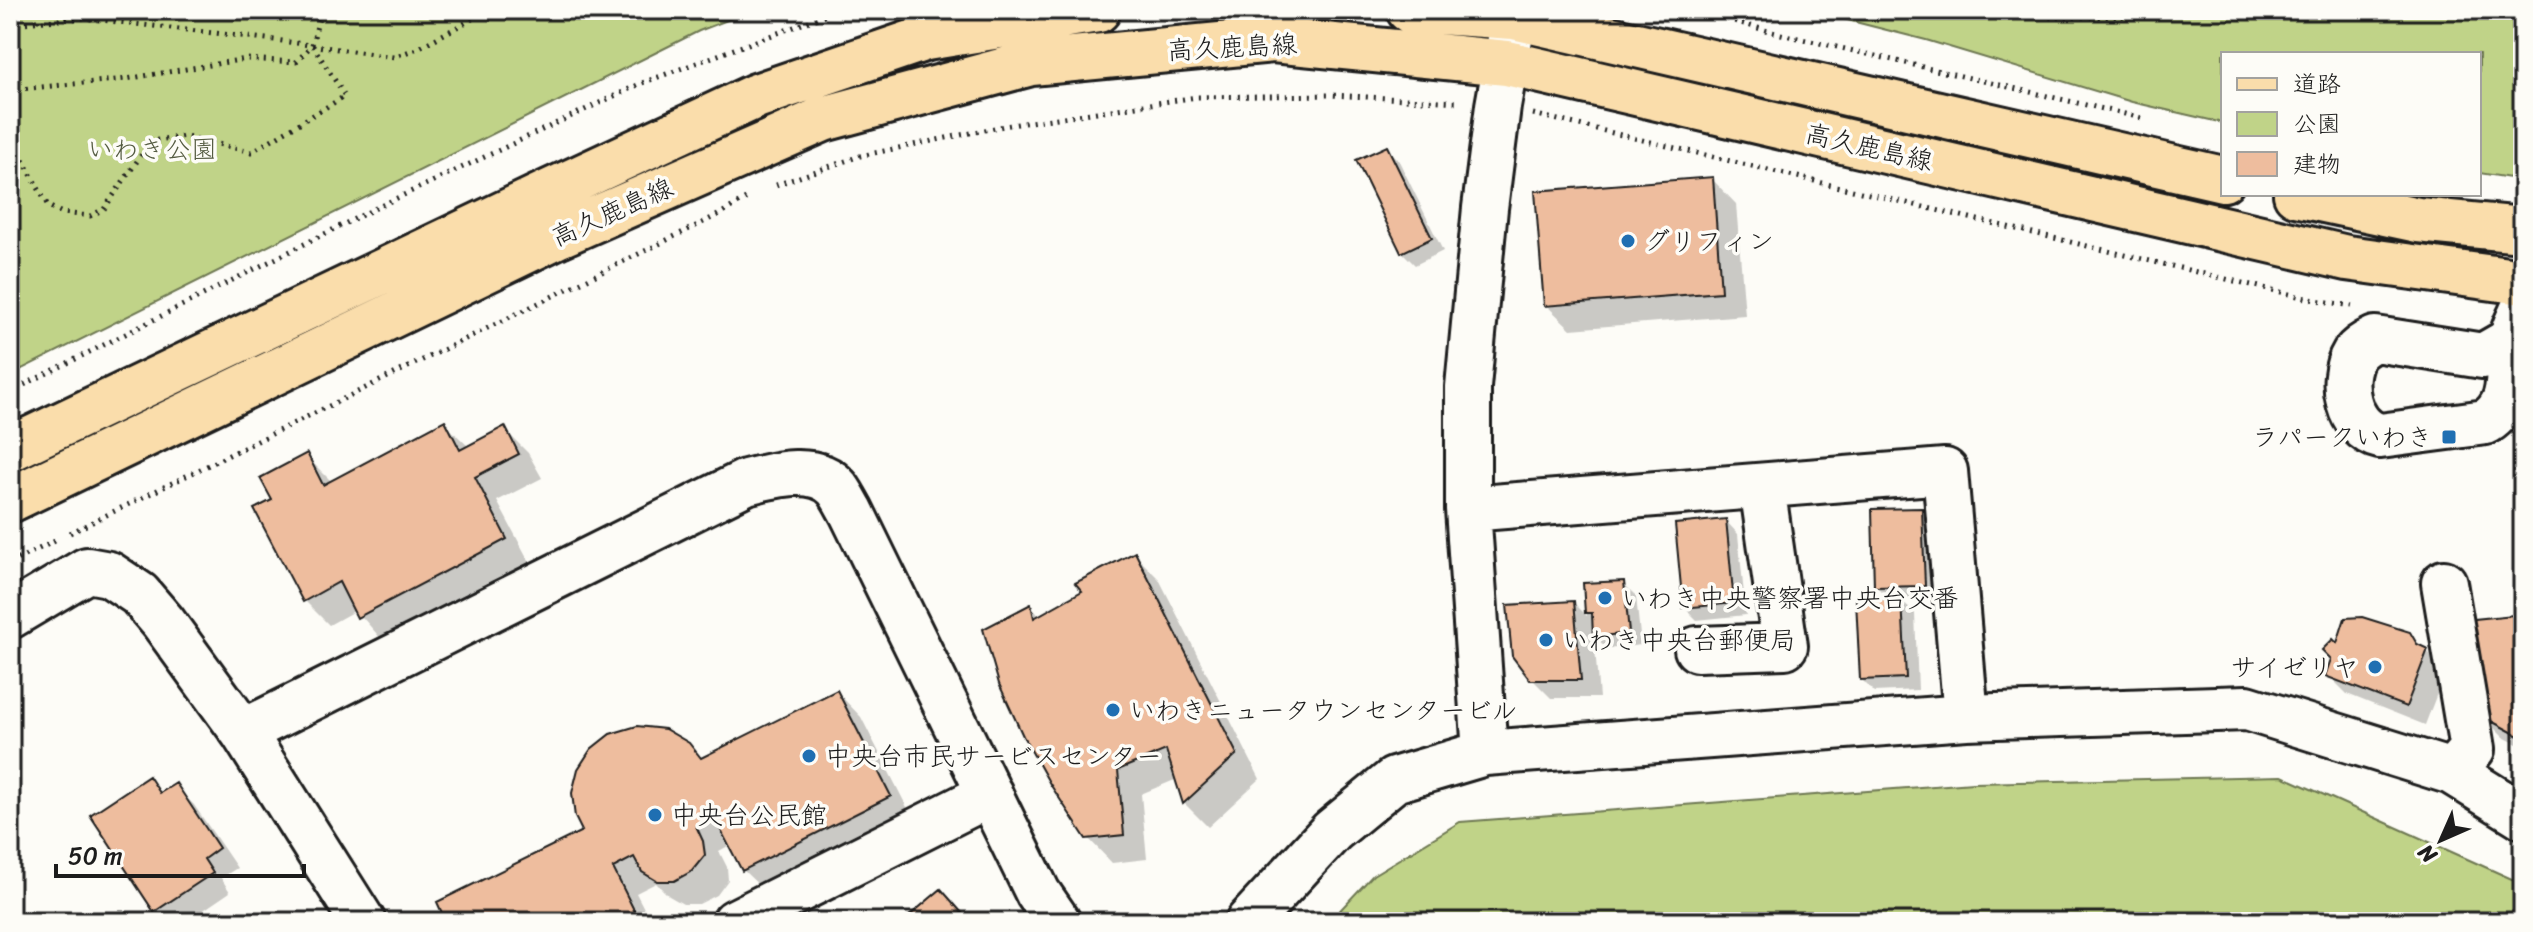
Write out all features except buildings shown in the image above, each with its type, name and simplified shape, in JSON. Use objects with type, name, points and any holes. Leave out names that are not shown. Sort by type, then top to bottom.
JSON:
[{"type":"main road","name":"高久鹿島線","points":[[10,449],[756,96],[926,38],[1098,10]]},
{"type":"main road","name":"高久鹿島線","points":[[1409,10],[1514,17],[2221,179]]},
{"type":"main road","name":"高久鹿島線","points":[[10,500],[559,235],[823,119],[1031,63],[1273,40],[1507,63],[2347,258],[2523,282]]},
{"type":"main road","points":[[2305,196],[2418,220],[2523,230]]},
{"type":"street","points":[[1485,753],[1468,509],[1468,387],[1472,318],[1498,106],[1514,17]]},
{"type":"street","points":[[1468,509],[1945,471],[1966,717]]},
{"type":"street","points":[[243,732],[746,482],[773,475],[801,473],[836,486],[851,511],[1038,893],[1058,922]]},
{"type":"street","points":[[1697,649],[1785,646],[1762,486]]},
{"type":"street","points":[[10,616],[87,570],[109,574],[139,594],[243,732],[363,922]]},
{"type":"street","points":[[2444,583],[2472,749],[2452,772]]},
{"type":"street","points":[[1248,922],[1332,831],[1394,780],[1485,753],[1966,717],[2247,708],[2452,772],[2523,816]]},
{"type":"street","points":[[735,922],[990,794]]},
{"type":"path","points":[[10,90],[126,79],[246,59],[296,62],[312,45],[321,10]]},
{"type":"path","points":[[10,24],[83,18],[394,57],[418,48],[489,10]]},
{"type":"path","points":[[10,392],[378,207],[642,83],[840,10]]},
{"type":"path","points":[[1696,10],[1768,31],[2143,118]]},
{"type":"path","points":[[2027,10],[2052,18],[2139,16],[2152,10]]},
{"type":"path","points":[[10,151],[22,158],[48,206],[62,213],[90,216],[104,209],[151,141],[185,136],[251,152],[345,96],[312,45]]},
{"type":"path","points":[[773,186],[860,156],[1004,126],[1197,97],[1346,95],[1418,98],[1498,106],[2310,299],[2356,307]]},
{"type":"path","points":[[10,563],[716,216],[758,191]]},
{"type":"green space","name":"いわき公園","points":[[10,10],[753,10],[699,31],[10,375]]},
{"type":"green space","points":[[1808,10],[2523,10],[2523,180],[2481,173],[2481,52],[2221,52],[2221,123],[2132,102],[1926,40]]},
{"type":"green space","points":[[2282,776],[2523,884],[2523,922],[1329,922],[1373,875],[1460,822],[1973,783]]},
{"type":"place","name":"グリフィン","points":[[1628,241]]},
{"type":"place","name":"ラパークいわき","points":[[2449,437]]},
{"type":"place","name":"いわき中央警察署中央台交番","points":[[1605,598]]},
{"type":"place","name":"いわき中央台郵便局","points":[[1546,640]]},
{"type":"place","name":"サイゼリヤ","points":[[2375,667]]},
{"type":"place","name":"いわきニュータウンセンタービル","points":[[1113,710]]},
{"type":"place","name":"中央台市民サービスセンター","points":[[809,756]]},
{"type":"place","name":"中央台公民館","points":[[655,815]]}]
